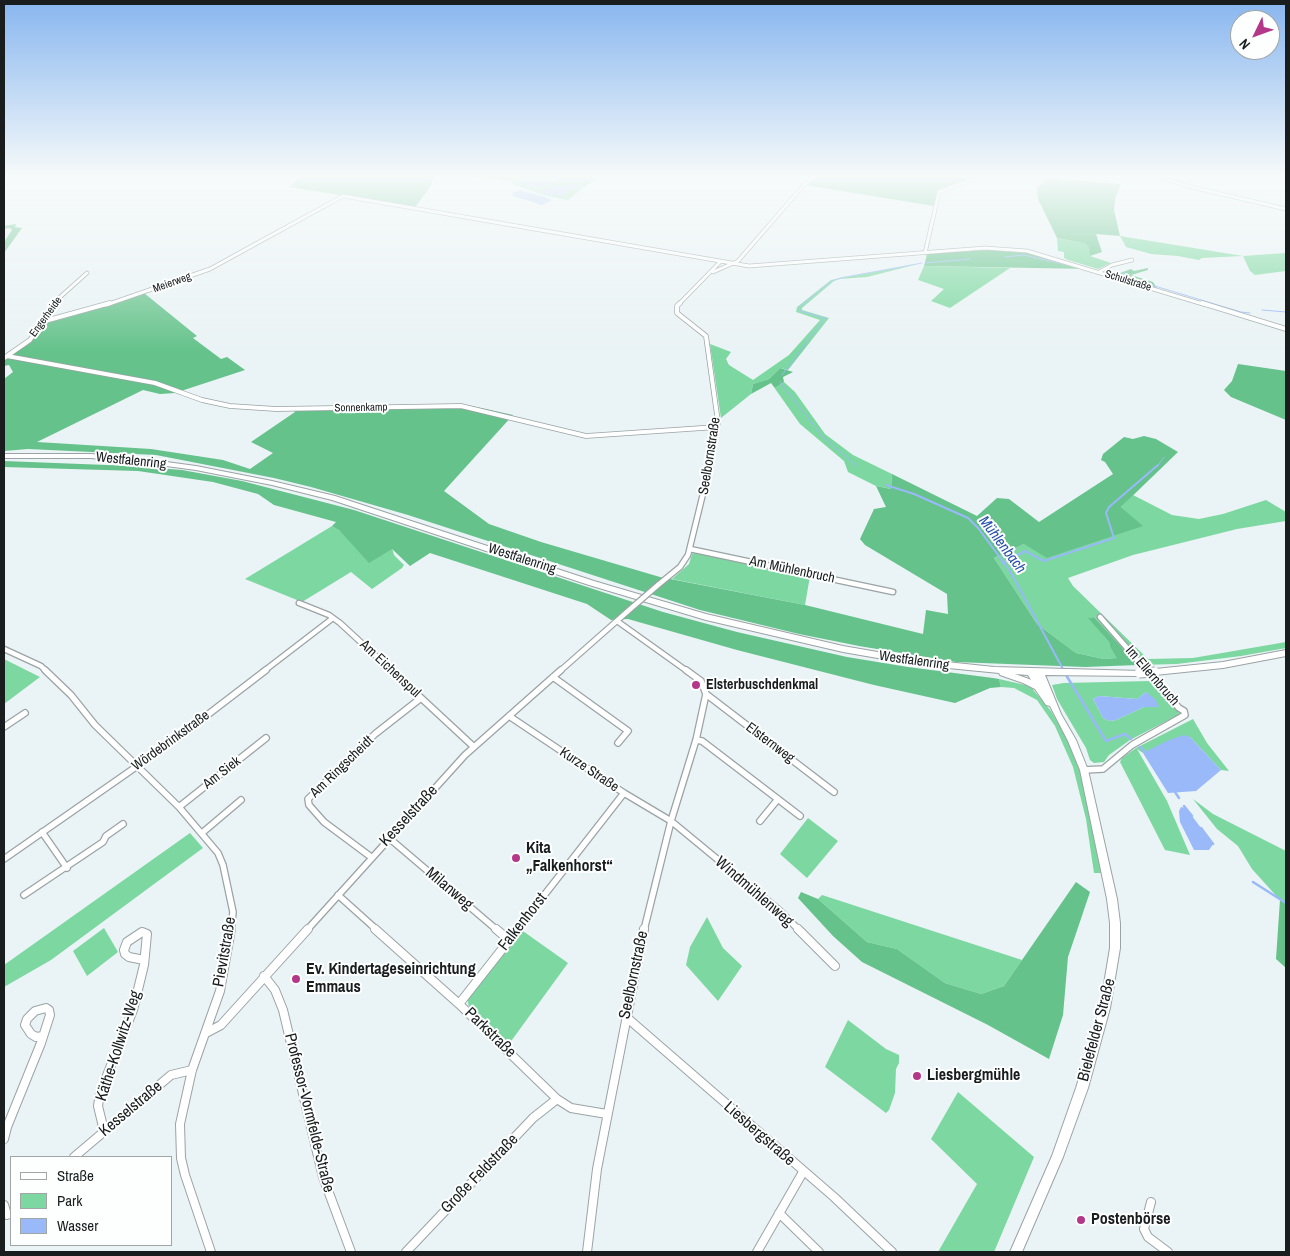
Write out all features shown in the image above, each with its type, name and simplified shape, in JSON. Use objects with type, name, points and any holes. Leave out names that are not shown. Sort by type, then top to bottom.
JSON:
[{"type":"main road","name":"Westfalenring","points":[[4,456],[92,456],[144,461],[232,474],[332,498],[592,583],[706,617],[860,652],[927,663],[1036,672]]},
{"type":"main road","points":[[1036,672],[1155,672],[1230,664],[1286,653]]},
{"type":"main road","points":[[994,670],[1038,687]]},
{"type":"main road","name":"Bielefelder Straße","points":[[1036,672],[1038,687],[1058,715]]},
{"type":"main road","name":"Bielefelder Straße","points":[[1016,1252],[1067,1131],[1106,1008],[1116,948],[1116,922],[1084,770],[1072,740],[1036,672]]},
{"type":"street","name":"Meierweg","points":[[44,321],[123,300],[210,269],[273,235]]},
{"type":"street","name":"Schulstraße","points":[[564,235],[720,262],[758,266],[985,248],[1011,250],[1040,254],[1286,329]]},
{"type":"street","points":[[734,263],[759,235]]},
{"type":"street","points":[[926,253],[930,235]]},
{"type":"street","points":[[1099,272],[1112,265],[1132,260]]},
{"type":"street","name":"Seelbornstraße","points":[[628,611],[686,560],[708,482],[717,427],[716,400],[706,336],[676,310],[677,306],[720,262]]},
{"type":"street","name":"Seelbornstraße","points":[[712,272],[734,263]]},
{"type":"street","name":"Engerheide","points":[[6,357],[30,340],[67,289],[87,273]]},
{"type":"street","name":"Sonnenkamp","points":[[6,357],[155,384],[202,400],[239,406],[299,408],[461,406],[586,436],[610,436],[717,427]]},
{"type":"street","name":"Am Mühlenbruch","points":[[690,549],[893,592]]},
{"type":"street","name":"Am Eichenspul","points":[[299,603],[333,618],[474,747]]},
{"type":"street","name":"Kesselstraße","points":[[205,1034],[221,1025],[371,857],[474,747],[628,611]]},
{"type":"street","name":"Im Ellernbruch","points":[[1084,770],[1103,769],[1132,745],[1185,715],[1184,711],[1179,708],[1100,617]]},
{"type":"street","name":"Wördebrinkstraße","points":[[4,859],[176,739],[333,618]]},
{"type":"street","name":"Elsternweg","points":[[617,621],[701,681],[706,694],[834,792]]},
{"type":"street","name":"Pievitstraße","points":[[4,649],[41,666],[71,695],[95,725],[179,807],[218,853],[223,865],[233,912],[226,966],[192,1070],[181,1119],[182,1158],[185,1175],[211,1252]]},
{"type":"street","points":[[553,678],[628,731],[618,743]]},
{"type":"street","name":"Seelbornstraße","points":[[587,1252],[597,1169],[625,1016],[671,821],[696,740],[706,694]]},
{"type":"street","name":"Am Ringscheidt","points":[[371,857],[324,822],[309,805],[308,799],[375,734],[420,698]]},
{"type":"street","points":[[4,727],[25,713]]},
{"type":"street","name":"Kurze Straße","points":[[509,716],[624,793],[671,821]]},
{"type":"street","name":"Am Siek","points":[[179,807],[266,738]]},
{"type":"street","points":[[696,740],[702,741],[800,816]]},
{"type":"street","name":"Falkenhorst","points":[[459,1004],[624,793]]},
{"type":"street","points":[[760,821],[778,799]]},
{"type":"street","points":[[202,834],[240,800]]},
{"type":"street","name":"Windmühlenweg","points":[[671,821],[778,910],[835,966]]},
{"type":"street","points":[[24,895],[57,871],[67,868],[124,824]]},
{"type":"street","points":[[42,832],[67,868]]},
{"type":"street","name":"Milanweg","points":[[389,838],[509,940]]},
{"type":"street","name":"Parkstraße","points":[[338,895],[459,1004],[557,1098],[571,1108],[607,1114]]},
{"type":"street","name":"Käthe-Kollwitz-Weg","points":[[104,1132],[98,1106],[100,1093],[133,1010],[144,960]]},
{"type":"street","name":"Professor-Vormfelde-Straße","points":[[264,976],[275,990],[283,1010],[323,1177],[352,1252]]},
{"type":"street","name":"Liesbergstraße","points":[[625,1016],[834,1197],[892,1252]]},
{"type":"street","points":[[4,1139],[43,1036]]},
{"type":"street","name":"Kesselstraße","points":[[75,1156],[171,1075],[192,1070]]},
{"type":"street","name":"Große Feldstraße","points":[[406,1252],[534,1118],[557,1098]]},
{"type":"street","points":[[757,1252],[803,1172]]},
{"type":"street","points":[[1151,1202],[1144,1229],[1148,1237],[1168,1252]]},
{"type":"street","points":[[4,1204],[7,1215]]},
{"type":"street","points":[[779,1213],[819,1252]]},
{"type":"green space","points":[[9,235],[17,235],[4,253],[4,242]]},
{"type":"green space","points":[[1055,235],[1096,235],[1102,252],[1090,256],[1088,246],[1083,243],[1057,238]]},
{"type":"green space","points":[[1120,236],[1243,256],[1202,258],[1199,260],[1151,254],[1126,247]]},
{"type":"green space","points":[[1057,238],[1083,243],[1088,246],[1090,256],[1111,263],[1098,269],[1068,260],[1064,258],[1064,252],[1058,251]]},
{"type":"green space","points":[[986,250],[1029,253],[1089,269],[924,266],[927,254]]},
{"type":"green space","points":[[1286,253],[1286,271],[1255,275],[1250,271],[1243,256]]},
{"type":"green space","points":[[922,263],[867,277],[834,281],[802,308],[802,310],[829,318],[788,370],[780,368],[769,379],[753,384],[751,394],[721,418],[710,344],[731,352],[726,359],[729,365],[753,380],[789,355],[820,320],[796,312],[797,307],[831,280]]},
{"type":"green space","points":[[924,266],[1010,268],[950,308],[931,301],[944,289],[918,280]]},
{"type":"green space","points":[[1148,268],[1148,270],[1131,275],[1153,282],[1157,288],[1115,275],[1131,269],[1134,271]]},
{"type":"green space","points":[[144,293],[197,336],[193,338],[221,359],[227,357],[245,370],[175,393],[160,394],[143,390],[37,442],[151,449],[223,460],[250,469],[273,453],[251,442],[295,412],[294,410],[461,404],[486,409],[513,415],[444,491],[489,524],[541,542],[660,577],[805,605],[923,634],[926,610],[948,614],[947,594],[865,545],[860,539],[874,509],[886,507],[876,486],[891,489],[892,474],[977,516],[997,498],[1009,499],[1039,522],[1113,474],[1105,462],[1101,460],[1103,454],[1124,437],[1133,439],[1144,436],[1156,439],[1178,452],[1121,507],[1143,526],[1047,558],[1024,544],[994,558],[1037,624],[1076,653],[1104,659],[1117,658],[1109,642],[1088,618],[1094,617],[1138,665],[1085,667],[956,662],[859,646],[799,634],[700,610],[408,515],[274,478],[156,455],[28,449],[4,451],[4,379],[13,372],[9,365],[4,366],[4,360],[31,341],[42,323]]},
{"type":"green space","points":[[1238,364],[1286,371],[1286,420],[1231,397],[1224,390],[1232,381]]},
{"type":"green space","points":[[780,368],[793,372],[783,377],[784,382],[775,388],[771,383],[751,394],[753,384],[769,379]]},
{"type":"green space","points":[[784,382],[795,392],[825,434],[853,455],[892,474],[891,489],[876,486],[848,472],[844,461],[800,424],[771,383],[775,388]]},
{"type":"green space","points":[[4,461],[182,470],[242,481],[354,510],[663,612],[737,632],[847,657],[999,679],[1001,687],[990,688],[955,703],[874,685],[737,650],[628,619],[611,620],[587,604],[430,553],[410,566],[392,549],[369,563],[340,531],[332,526],[336,522],[274,505],[258,494],[213,482],[138,471],[4,467]]},
{"type":"green space","points":[[1133,495],[1172,515],[1199,519],[1223,514],[1266,500],[1286,512],[1286,521],[1237,529],[1133,555],[1068,578],[1073,586],[1148,659],[1193,658],[1286,642],[1286,648],[1177,664],[1138,665],[1094,617],[1089,618],[1109,642],[1110,647],[1118,658],[1104,659],[1076,653],[1037,624],[994,558],[1024,544],[1142,526],[1121,507]]},
{"type":"green space","points":[[332,526],[340,531],[392,548],[394,555],[404,565],[372,589],[351,572],[302,602],[245,579]]},
{"type":"green space","points":[[695,552],[810,576],[805,605],[672,579],[689,564],[692,554]]},
{"type":"green space","points":[[4,659],[40,677],[4,704]]},
{"type":"green space","points":[[999,679],[1030,686],[1051,711],[1065,735],[1081,774],[1101,873],[1094,873],[1086,819],[1073,767],[1055,726],[1037,700],[1014,688],[1001,687]]},
{"type":"green space","points":[[1150,681],[1154,683],[1180,714],[1130,740],[1109,755],[1104,762],[1094,763],[1090,760],[1086,748],[1057,699],[1052,685],[1064,683]],"holes":[[[1146,692],[1159,707],[1144,707],[1116,720],[1109,721],[1103,718],[1093,699],[1099,696],[1137,699]]]},
{"type":"green space","points":[[1193,719],[1207,743],[1229,771],[1221,770],[1190,737],[1143,753],[1137,749],[1167,801],[1190,855],[1165,850],[1120,762],[1122,758],[1136,748]]},
{"type":"green space","points":[[1193,799],[1213,814],[1286,851],[1286,904],[1280,900],[1252,869],[1238,846],[1217,829]]},
{"type":"green space","points":[[808,818],[838,841],[807,878],[780,854]]},
{"type":"green space","points":[[190,833],[203,848],[51,960],[4,987],[4,965]]},
{"type":"green space","points":[[1076,882],[1090,892],[1068,957],[1063,1015],[1049,1059],[988,1025],[862,962],[833,936],[798,898],[801,892],[818,899],[867,942],[897,949],[945,983],[981,994],[1004,986]]},
{"type":"green space","points":[[822,895],[1022,960],[1004,986],[981,994],[945,983],[897,949],[867,942],[818,899]]},
{"type":"green space","points":[[1280,900],[1286,904],[1286,968],[1276,959]]},
{"type":"green space","points":[[707,917],[723,948],[742,966],[718,1001],[686,965],[690,947]]},
{"type":"green space","points":[[104,928],[118,952],[87,976],[73,951]]},
{"type":"green space","points":[[520,929],[568,963],[509,1044],[469,1008],[468,996]]},
{"type":"green space","points":[[848,1020],[886,1049],[899,1055],[899,1063],[896,1069],[895,1093],[889,1110],[886,1113],[825,1067]]},
{"type":"green space","points":[[958,1092],[1034,1157],[994,1252],[938,1252],[977,1184],[931,1139]]},
{"type":"water","points":[[1146,692],[1155,699],[1159,707],[1144,707],[1116,720],[1109,721],[1103,718],[1093,699],[1099,696],[1137,699]]},
{"type":"water","points":[[1184,735],[1190,737],[1221,770],[1196,791],[1168,793],[1143,753]]},
{"type":"water","points":[[1181,807],[1186,808],[1213,844],[1209,850],[1194,850],[1180,822],[1179,811]]},
{"type":"waterway","name":"Mühlenbach","points":[[1005,257],[1023,255],[1068,265]]},
{"type":"waterway","name":"Mühlenbach","points":[[925,263],[970,259]]},
{"type":"waterway","name":"Mühlenbach","points":[[782,375],[825,318],[800,311],[799,307],[820,290],[832,281],[840,278],[922,263]]},
{"type":"waterway","name":"Mühlenbach","points":[[1124,272],[1125,277],[1241,312],[1250,313]]},
{"type":"waterway","points":[[1262,310],[1286,312]]},
{"type":"waterway","name":"Mühlenbach","points":[[780,382],[823,437],[857,466]]},
{"type":"waterway","points":[[1157,467],[1164,457]]},
{"type":"waterway","points":[[1004,563],[1025,551],[1044,561],[1114,538],[1106,513],[1109,507],[1158,465]]},
{"type":"waterway","name":"Mühlenbach","points":[[886,485],[914,494],[968,518],[978,528],[1004,563]]},
{"type":"waterway","name":"Mühlenbach","points":[[1004,563],[1064,671]]},
{"type":"waterway","name":"Mühlenbach","points":[[1063,670],[1106,741],[1125,734],[1131,739]]},
{"type":"waterway","name":"Mühlenbach","points":[[1140,747],[1147,754]]},
{"type":"waterway","name":"Mühlenbach","points":[[1175,792],[1179,798]]},
{"type":"waterway","name":"Mühlenbach","points":[[1184,806],[1192,816]]},
{"type":"waterway","name":"Mühlenbach","points":[[1201,828],[1213,844]]},
{"type":"waterway","name":"Mühlenbach","points":[[1253,882],[1286,903]]},
{"type":"place","name":"Elsterbuschdenkmal","points":[[696,685]]},
{"type":"place","name":"Kita „Falkenhorst“","points":[[516,858]]},
{"type":"place","name":"Ev. Kindertageseinrichtung Emmaus","points":[[296,979]]},
{"type":"place","name":"Liesbergmühle","points":[[917,1076]]},
{"type":"place","name":"Postenbörse","points":[[1081,1220]]}]
